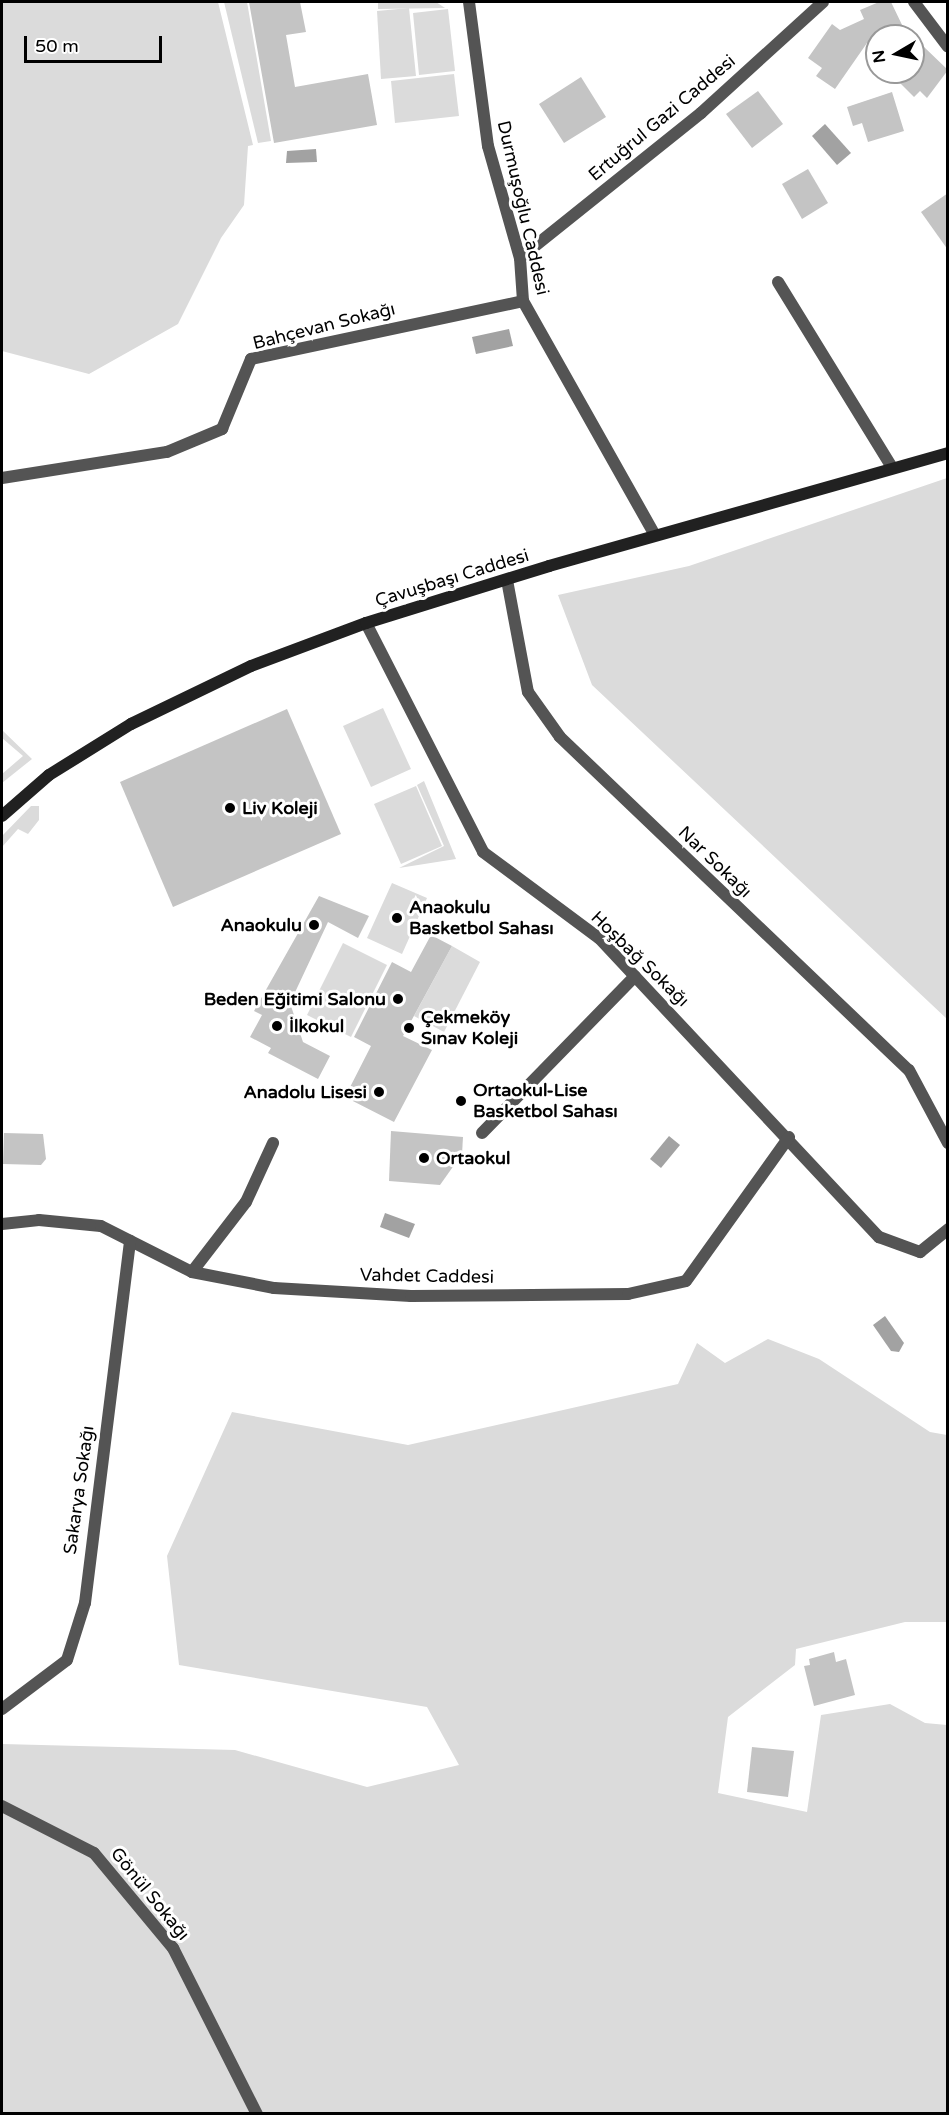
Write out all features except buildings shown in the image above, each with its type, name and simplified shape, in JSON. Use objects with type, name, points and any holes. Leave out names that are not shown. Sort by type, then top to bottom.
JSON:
[{"type":"main road","name":"Çavuşbaşı Caddesi","points":[[2,816],[49,775],[131,724],[251,666],[366,623],[655,535],[948,453]]},
{"type":"street","name":"Durmuşoğlu Caddesi","points":[[469,2],[488,146],[519,258],[523,300],[655,535]]},
{"type":"street","name":"Ertuğrul Gazi Caddesi","points":[[519,258],[701,113],[823,2]]},
{"type":"street","points":[[914,2],[948,47]]},
{"type":"street","points":[[778,282],[892,467]]},
{"type":"street","name":"Bahçevan Sokağı","points":[[2,478],[167,452],[222,429],[251,359],[523,300]]},
{"type":"street","name":"Nar Sokağı","points":[[507,580],[528,692],[561,736],[909,1070],[948,1143]]},
{"type":"street","name":"Hoşbağ Sokağı","points":[[366,623],[483,852],[599,938],[789,1137],[879,1237],[920,1252],[948,1229]]},
{"type":"street","points":[[482,1133],[635,976]]},
{"type":"street","name":"Vahdet Caddesi","points":[[2,1224],[39,1220],[101,1226],[192,1272],[274,1288],[411,1296],[628,1294],[686,1281],[789,1137]]},
{"type":"street","points":[[192,1272],[246,1202],[273,1143]]},
{"type":"street","name":"Sakarya Sokağı","points":[[2,1709],[67,1660],[85,1603],[130,1241]]},
{"type":"street","name":"Gönül Sokağı","points":[[2,1806],[102,1862],[173,1948],[257,2114]]},
{"type":"shaded area","points":[[2,2],[218,2],[253,145],[248,146],[244,205],[221,238],[178,324],[89,374],[2,351]]},
{"type":"shaded area","points":[[224,2],[247,2],[271,141],[258,143]]},
{"type":"shaded area","points":[[378,2],[436,2],[445,8],[378,9]]},
{"type":"shaded area","points":[[409,8],[416,76],[381,79],[377,11]]},
{"type":"shaded area","points":[[448,9],[455,71],[419,75],[413,13]]},
{"type":"shaded area","points":[[454,74],[459,116],[395,123],[391,81]]},
{"type":"shaded area","points":[[825,124],[851,153],[837,165],[812,136]]},
{"type":"shaded area","points":[[316,149],[317,162],[286,163],[287,151]]},
{"type":"shaded area","points":[[509,329],[513,346],[476,354],[472,337]]},
{"type":"shaded area","points":[[948,478],[947,1019],[592,685],[558,595],[689,566]]},
{"type":"shaded area","points":[[383,708],[411,769],[371,787],[343,726]]},
{"type":"shaded area","points":[[2,730],[32,759],[2,783],[2,774],[23,756],[2,738]]},
{"type":"shaded area","points":[[424,781],[456,859],[399,868],[444,846],[417,785]]},
{"type":"shaded area","points":[[416,786],[442,846],[401,864],[374,804]]},
{"type":"shaded area","points":[[31,806],[39,806],[39,820],[28,834],[18,829],[2,847],[2,836]]},
{"type":"shaded area","name":"Anaokulu Basketbol Sahası","points":[[392,883],[427,898],[402,954],[367,938]]},
{"type":"shaded area","points":[[343,943],[387,965],[351,1037],[307,1015]]},
{"type":"shaded area","points":[[452,946],[480,962],[444,1032],[414,1016]]},
{"type":"shaded area","points":[[669,1136],[680,1145],[661,1168],[650,1159]]},
{"type":"shaded area","points":[[385,1213],[415,1224],[409,1238],[380,1227]]},
{"type":"shaded area","points":[[885,1316],[904,1343],[899,1352],[891,1351],[873,1325]]},
{"type":"shaded area","points":[[768,1339],[819,1359],[930,1432],[947,1435],[947,1622],[905,1622],[796,1649],[795,1665],[728,1717],[718,1793],[807,1812],[821,1715],[890,1704],[925,1723],[947,1725],[947,2113],[2,2114],[2,1744],[235,1750],[367,1787],[459,1765],[427,1707],[179,1665],[167,1556],[232,1412],[408,1445],[678,1384],[697,1343],[725,1363]]},
{"type":"place","name":"Liv Koleji","points":[[230,808]]},
{"type":"place","name":"Anaokulu Basketbol Sahası","points":[[397,918]]},
{"type":"place","name":"Anaokulu","points":[[314,925]]},
{"type":"place","name":"Beden Eğitimi Salonu","points":[[398,999]]},
{"type":"place","name":"İlkokul","points":[[277,1026]]},
{"type":"place","name":"Çekmeköy Sınav Koleji","points":[[409,1028]]},
{"type":"place","name":"Anadolu Lisesi","points":[[379,1092]]},
{"type":"place","name":"Ortaokul-Lise Basketbol Sahası","points":[[461,1101]]},
{"type":"place","name":"Ortaokul","points":[[424,1158]]}]
